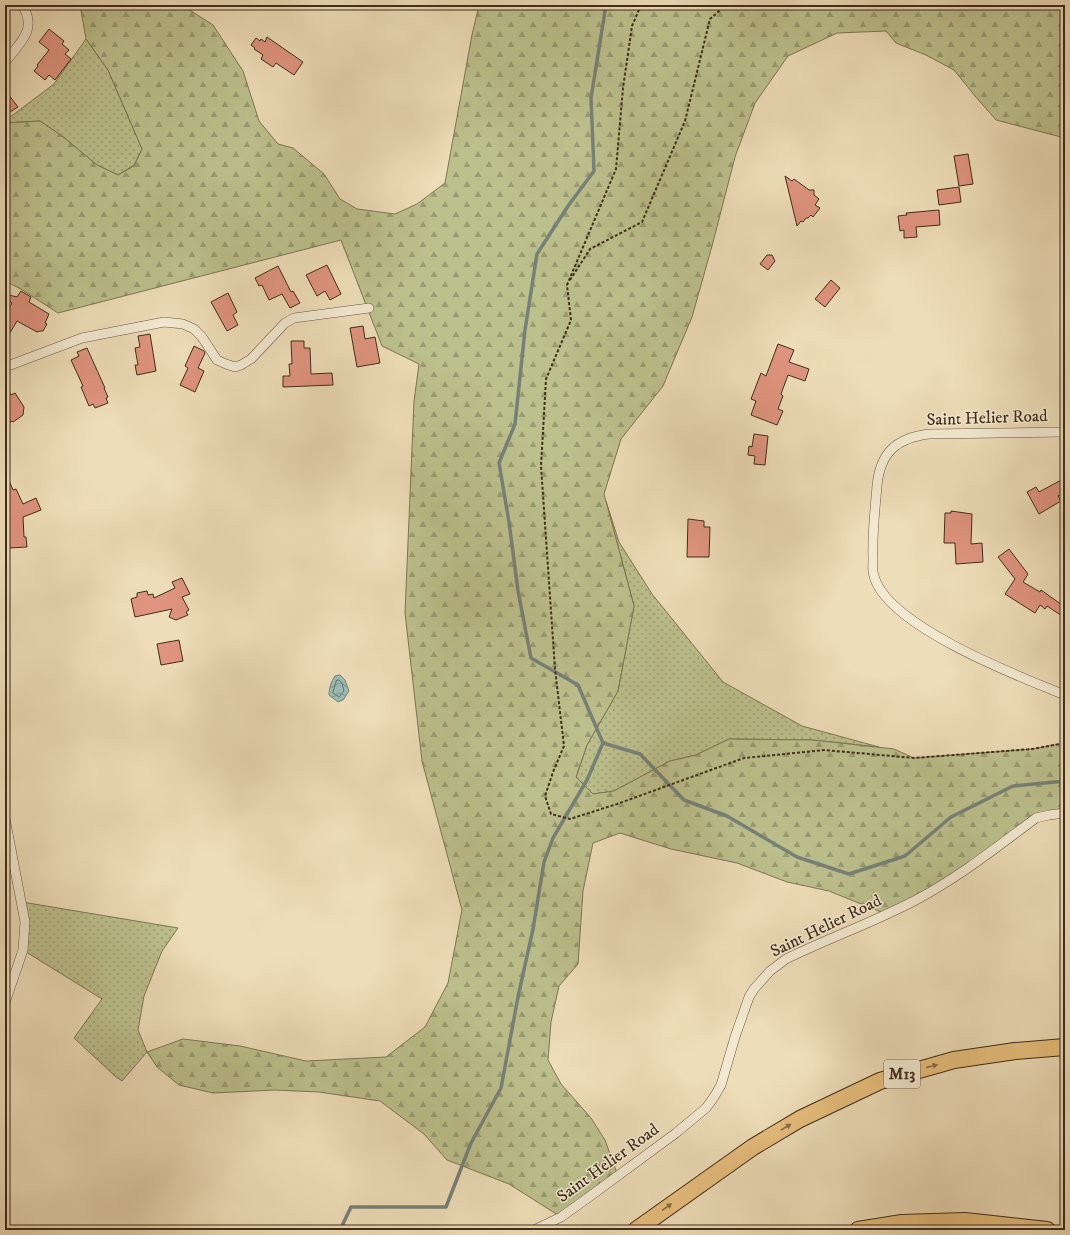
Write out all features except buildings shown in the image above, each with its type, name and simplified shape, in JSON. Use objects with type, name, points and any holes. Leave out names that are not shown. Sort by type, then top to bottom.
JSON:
[{"type":"highway","name":"M13","points":[[636,1230],[753,1147],[800,1119],[826,1106],[897,1076],[954,1060],[1015,1051],[1065,1047]]},
{"type":"highway","points":[[858,1230],[902,1223],[965,1221],[1047,1230]]},
{"type":"street","points":[[5,62],[24,38],[28,30],[28,18],[22,5]]},
{"type":"street","points":[[5,367],[82,338],[164,322],[183,324],[194,329],[202,337],[218,360],[235,366],[241,365],[251,359],[285,323],[294,318],[369,308]]},
{"type":"street","name":"Saint Helier Road","points":[[1065,432],[929,434],[908,440],[894,447],[884,459],[878,477],[872,544],[874,576],[877,585],[889,601],[908,616],[952,646],[1028,681],[1065,696]]},
{"type":"street","name":"Saint Helier Road","points":[[534,1230],[561,1217],[676,1133],[706,1108],[721,1085],[735,1037],[749,997],[770,971],[786,959],[914,901],[937,888],[963,873],[1036,818],[1065,813]]},
{"type":"street","points":[[5,818],[25,922],[23,950],[5,1003]]},
{"type":"path","points":[[640,5],[632,26],[625,72],[616,168],[567,285],[571,320],[546,379],[540,466],[555,668],[564,746],[545,796],[551,814],[570,819],[744,758],[824,750],[914,758],[1032,749],[1065,743]]},
{"type":"path","points":[[567,285],[590,249],[642,222],[685,121],[710,19],[726,5]]},
{"type":"green space","points":[[80,5],[182,5],[213,25],[243,71],[259,121],[278,144],[293,148],[324,174],[340,199],[357,209],[395,214],[417,204],[445,183],[472,35],[479,5],[1065,5],[1065,138],[996,120],[954,70],[926,55],[896,43],[886,31],[837,33],[788,56],[755,103],[735,157],[692,317],[663,386],[621,439],[604,494],[634,606],[618,691],[587,745],[576,777],[593,794],[614,791],[670,761],[696,755],[729,739],[813,740],[894,749],[914,758],[1032,749],[1065,743],[1065,813],[1049,815],[985,856],[886,914],[829,891],[787,882],[737,863],[671,849],[620,833],[593,843],[583,891],[578,964],[559,986],[551,1022],[548,1060],[561,1084],[591,1118],[605,1140],[618,1176],[561,1217],[509,1184],[447,1160],[424,1134],[380,1101],[319,1092],[275,1090],[213,1093],[179,1085],[157,1067],[147,1052],[183,1039],[240,1046],[306,1061],[386,1057],[425,1027],[448,983],[462,910],[422,761],[405,613],[414,401],[419,364],[382,346],[341,240],[58,313],[21,289],[5,281],[5,123],[40,121],[62,136],[97,165],[118,175],[134,166],[142,149],[108,70],[86,39]]},
{"type":"green space","points":[[86,39],[108,70],[142,149],[134,165],[118,175],[97,165],[62,136],[40,121],[5,123],[5,121],[54,84]]},
{"type":"green space","points":[[606,501],[619,542],[652,594],[723,682],[802,726],[879,747],[813,740],[729,739],[696,755],[670,761],[614,791],[593,794],[576,778],[587,745],[618,691],[634,606]]},
{"type":"green space","points":[[22,902],[178,928],[162,951],[144,996],[138,1030],[147,1052],[122,1081],[74,1038],[102,999],[23,950]]},
{"type":"water","points":[[340,675],[345,680],[349,691],[343,700],[338,702],[329,695],[329,692],[330,685],[335,676]]},
{"type":"waterway","points":[[340,1230],[351,1207],[446,1207],[471,1143],[501,1088],[518,997],[533,929],[544,862],[553,838],[587,780],[603,743],[578,685],[531,658],[518,591],[509,522],[499,463],[515,424],[525,330],[537,254],[568,206],[594,171],[591,98],[606,5]]},
{"type":"waterway","points":[[603,743],[640,754],[684,800],[727,816],[797,857],[849,874],[905,856],[951,817],[1013,786],[1065,781]]}]
